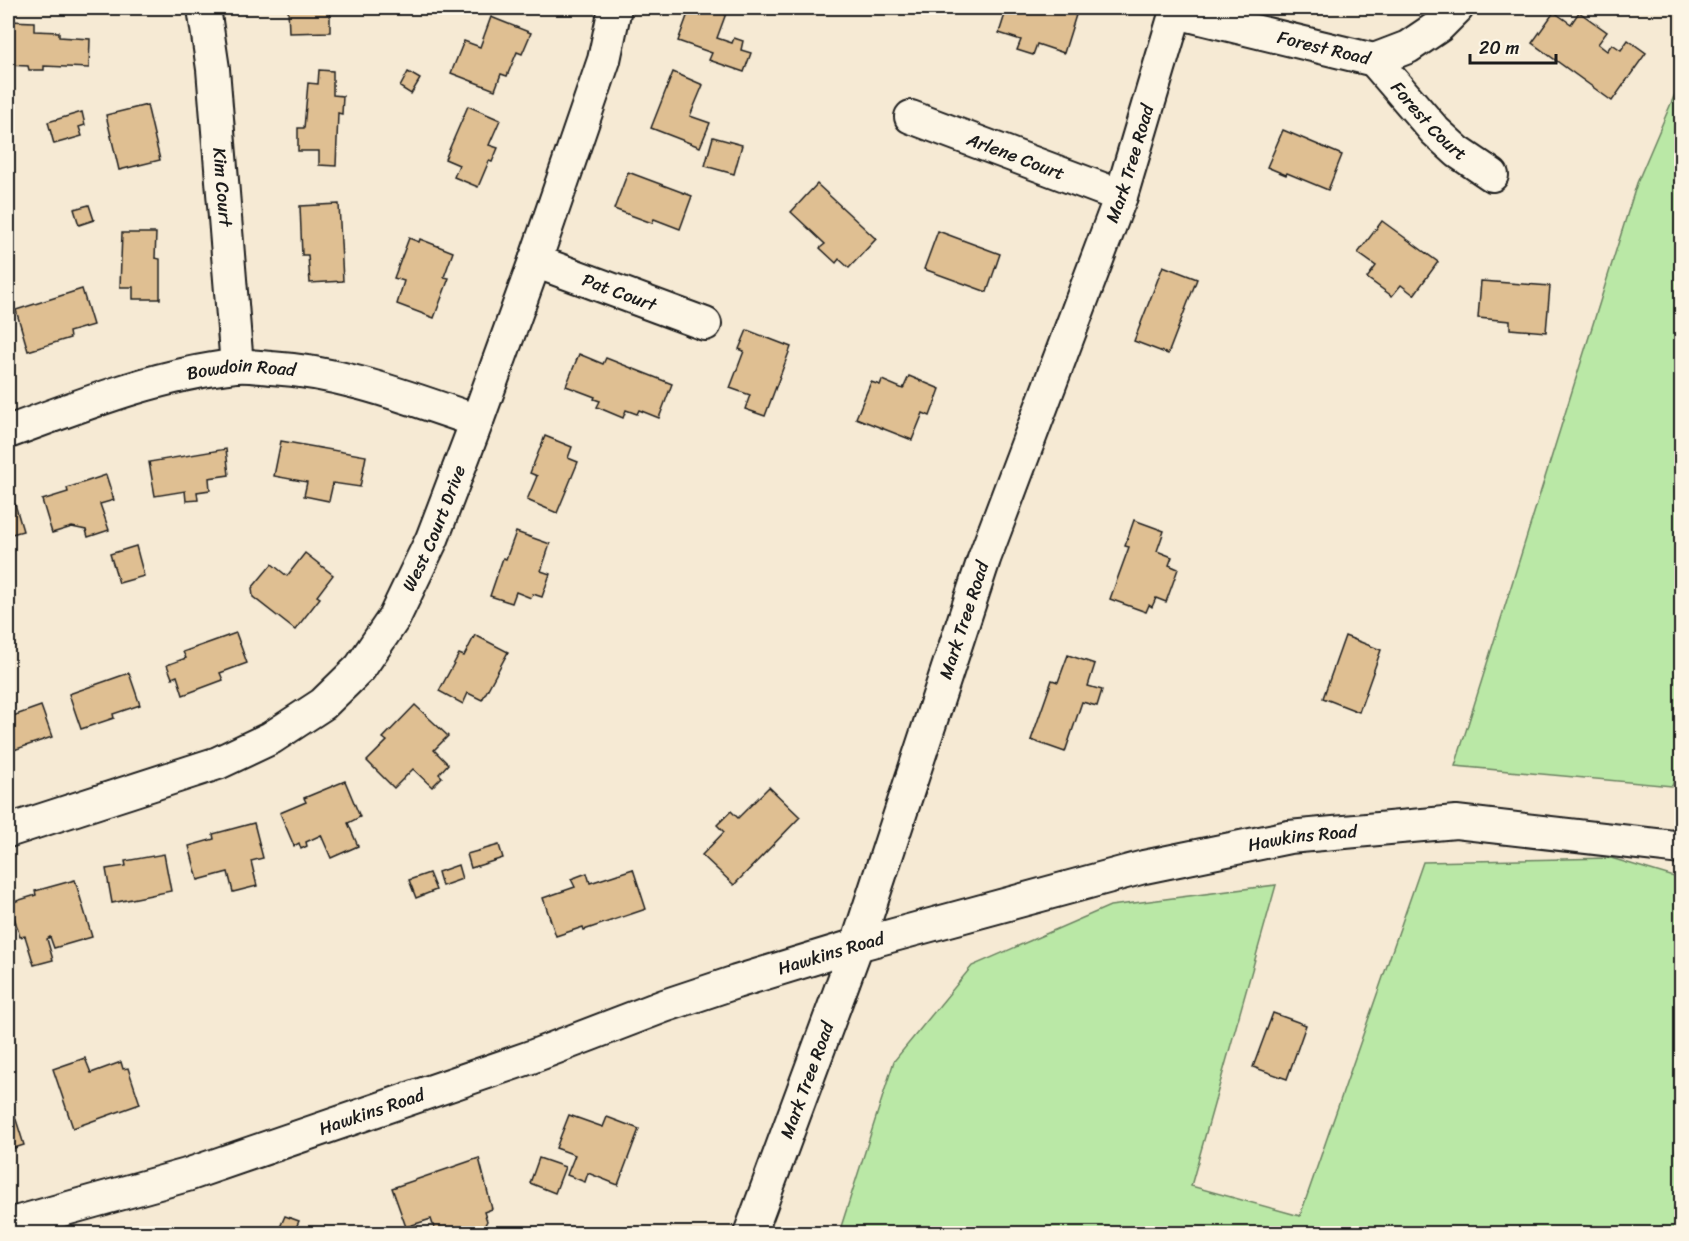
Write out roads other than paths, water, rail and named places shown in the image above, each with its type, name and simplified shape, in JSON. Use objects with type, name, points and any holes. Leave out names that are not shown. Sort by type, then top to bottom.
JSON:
[{"type":"street","name":"Kim Court","points":[[204,8],[213,69],[237,366]]},
{"type":"street","name":"West Court Drive","points":[[8,831],[218,763],[271,738],[323,704],[360,668],[394,618],[432,539],[535,261],[604,60],[615,8]]},
{"type":"street","name":"Forest Road","points":[[1177,10],[1374,60],[1408,47],[1439,26],[1457,8]]},
{"type":"street","name":"Mark Tree Road","points":[[750,1233],[857,945],[984,558],[1120,196],[1177,10]]},
{"type":"street","name":"Forest Court","points":[[1374,60],[1435,131],[1458,152],[1492,175]]},
{"type":"street","name":"Arlene Court","points":[[911,117],[1120,196]]},
{"type":"street","name":"Pat Court","points":[[535,261],[705,324]]},
{"type":"street","name":"Bowdoin Road","points":[[8,432],[125,390],[170,378],[237,366],[294,369],[330,375],[375,386],[477,421]]},
{"type":"street","name":"Hawkins Road","points":[[8,1225],[187,1175],[531,1057],[664,1006],[857,945],[1144,867],[1289,837],[1456,822],[1682,848]]}]
